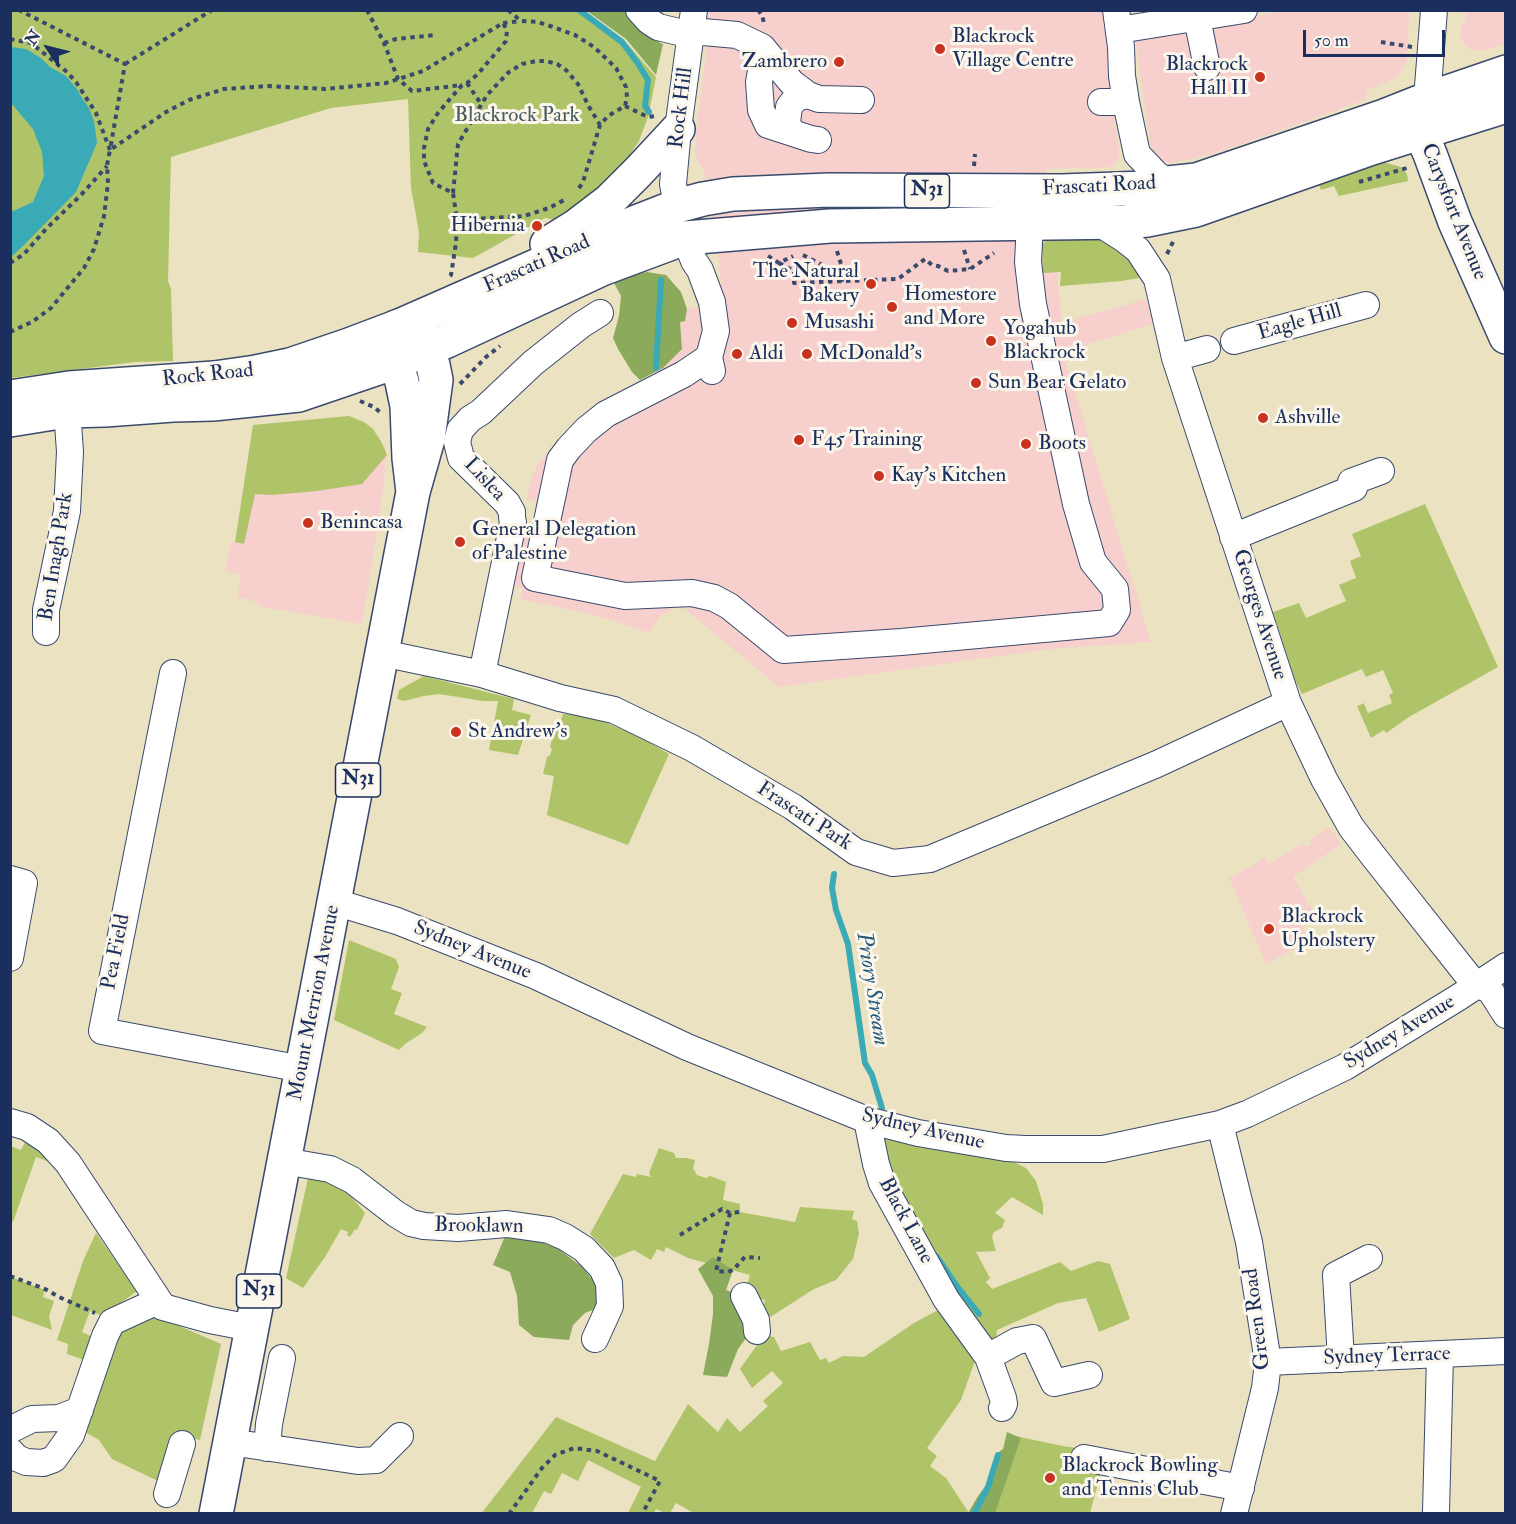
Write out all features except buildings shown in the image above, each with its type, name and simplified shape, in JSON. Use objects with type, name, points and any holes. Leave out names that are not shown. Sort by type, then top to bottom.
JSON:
[{"type":"main road","name":"Frascati Road","points":[[399,326],[636,222],[676,206],[703,199],[733,194],[829,190],[1121,190],[1196,180],[1506,72]]},
{"type":"main road","name":"Carysfort Avenue","points":[[1427,99],[1421,133],[1455,222],[1506,337]]},
{"type":"main road","name":"Frascati Road","points":[[440,373],[448,365],[496,337],[530,303],[567,285],[685,237],[830,226],[1136,221],[1196,210],[1372,148],[1506,106]]},
{"type":"main road","name":"N31","points":[[474,292],[509,261],[554,240],[607,203],[678,129]]},
{"type":"main road","points":[[676,206],[685,237]]},
{"type":"main road","points":[[399,326],[406,324],[416,328],[440,373]]},
{"type":"main road","name":"Mount Merrion Avenue","points":[[399,326],[393,331],[390,341],[407,406],[413,492]]},
{"type":"main road","name":"Rock Road","points":[[10,397],[69,388],[214,378],[256,372],[290,365],[399,326]]},
{"type":"main road","points":[[396,362],[440,373]]},
{"type":"main road","name":"Rock Road","points":[[10,420],[66,411],[213,404],[299,395],[396,362]]},
{"type":"main road","name":"Mount Merrion Avenue","points":[[216,1514],[413,492],[428,439],[440,373]]},
{"type":"street","points":[[639,10],[658,27],[692,25],[738,35],[749,40],[767,51],[774,63],[792,83],[808,95],[819,99],[861,100]]},
{"type":"street","points":[[1168,183],[1155,173],[1137,153],[1113,102],[1117,20],[1197,18],[1244,10]]},
{"type":"street","name":"Carysfort Avenue","points":[[1427,99],[1434,10]]},
{"type":"street","points":[[1197,18],[1207,67]]},
{"type":"street","name":"Rock Hill","points":[[676,206],[673,184],[692,25]]},
{"type":"street","points":[[749,40],[758,53],[762,65],[759,82],[761,110],[768,125],[819,140]]},
{"type":"street","points":[[791,132],[787,122],[789,107],[796,98],[808,95]]},
{"type":"street","name":"Georges Avenue","points":[[1099,222],[1137,250],[1157,279],[1176,358],[1288,702],[1324,779],[1355,833],[1469,977],[1478,985],[1490,990],[1506,1015]]},
{"type":"street","points":[[685,237],[712,302],[716,331],[710,364],[684,374],[606,414],[569,448],[560,460],[535,578],[625,596],[692,593],[714,598],[729,606],[783,650],[1109,623],[1117,610],[1115,589],[1093,562],[1076,504],[1033,304],[1028,262],[1030,223]]},
{"type":"street","name":"Eagle Hill","points":[[1234,341],[1366,304]]},
{"type":"street","name":"Lislea","points":[[482,674],[513,517],[507,503],[461,458],[457,442],[460,430],[533,363],[581,325],[600,314]]},
{"type":"street","points":[[1176,358],[1207,349]]},
{"type":"street","name":"Ben Inagh Park","points":[[46,632],[46,610],[67,511],[70,452],[66,411]]},
{"type":"street","points":[[1233,537],[1354,488],[1351,482],[1381,471]]},
{"type":"street","name":"Frascati Park","points":[[382,653],[482,674],[560,698],[614,710],[692,748],[793,807],[856,852],[893,862],[930,860],[1157,764],[1288,702]]},
{"type":"street","name":"Pea Field","points":[[173,673],[102,1032],[302,1069]]},
{"type":"street","points":[[10,879],[24,883],[10,957]]},
{"type":"street","name":"Sydney Avenue","points":[[335,902],[397,921],[536,976],[687,1047],[867,1120],[918,1133],[1006,1148],[1103,1149],[1220,1124],[1247,1114],[1345,1067],[1506,966]]},
{"type":"street","name":"Black Lane","points":[[867,1120],[882,1183],[946,1299],[991,1355],[1005,1406]]},
{"type":"street","points":[[10,1122],[27,1127],[48,1141],[68,1163],[163,1307],[251,1328]]},
{"type":"street","name":"Green Road","points":[[1220,1124],[1249,1242],[1268,1362],[1234,1514]]},
{"type":"street","name":"Brooklawn","points":[[284,1161],[330,1168],[352,1180],[411,1223],[458,1228],[507,1224],[549,1230],[565,1237],[584,1249],[602,1268],[609,1283],[610,1306],[595,1339]]},
{"type":"street","points":[[1341,1359],[1336,1275],[1369,1258]]},
{"type":"street","points":[[744,1296],[756,1320],[757,1331]]},
{"type":"street","points":[[10,1451],[17,1458],[26,1461],[43,1463],[54,1459],[71,1435],[105,1336],[112,1322],[157,1299]]},
{"type":"street","points":[[991,1355],[1017,1341],[1033,1338],[1054,1383],[1089,1375]]},
{"type":"street","name":"Sydney Terrace","points":[[1268,1362],[1506,1352]]},
{"type":"street","points":[[1436,1512],[1440,1355]]},
{"type":"street","points":[[267,1448],[269,1424],[282,1358]]},
{"type":"street","points":[[10,1430],[32,1419],[59,1418],[80,1410]]},
{"type":"street","points":[[230,1442],[358,1461],[376,1460],[400,1436]]},
{"type":"street","points":[[166,1494],[182,1444]]},
{"type":"street","points":[[1084,1458],[1241,1488]]},
{"type":"path","points":[[19,10],[125,64]]},
{"type":"path","points":[[10,332],[32,322],[51,308],[84,268],[94,249],[104,216],[108,183],[107,165],[125,64],[212,10]]},
{"type":"path","points":[[368,10],[398,79],[412,91],[465,84]]},
{"type":"path","points":[[508,10],[521,21]]},
{"type":"path","points":[[110,150],[166,112],[189,100],[224,89],[268,86],[326,89],[386,83],[423,71],[503,23],[538,22],[575,35],[594,47],[616,68],[623,79],[627,97],[625,106],[608,116],[600,125],[583,182],[579,188],[571,196],[549,208],[524,216],[457,220]]},
{"type":"path","points":[[453,193],[433,183],[424,161],[428,129],[438,113],[465,84],[477,75],[506,41],[507,30],[503,23]]},
{"type":"path","points":[[384,43],[396,39],[435,35]]},
{"type":"path","points":[[10,39],[32,44],[67,72],[96,113],[110,150]]},
{"type":"path","points":[[1381,42],[1412,47]]},
{"type":"path","points":[[442,279],[451,275],[456,243],[457,220],[453,193],[458,144],[496,83],[508,72],[522,64],[536,60],[557,64],[566,70],[578,84],[600,125]]},
{"type":"path","points":[[465,84],[481,105]]},
{"type":"path","points":[[625,106],[648,117]]},
{"type":"path","points":[[974,170],[975,154]]},
{"type":"path","points":[[10,263],[24,254],[107,165]]},
{"type":"path","points":[[1157,279],[1173,242],[1196,210]]},
{"type":"path","points":[[962,244],[970,269]]},
{"type":"path","points":[[836,248],[842,284]]},
{"type":"path","points":[[759,252],[794,271],[794,283],[842,284],[898,279],[925,259],[931,249]]},
{"type":"path","points":[[779,263],[799,253],[830,269],[841,269]]},
{"type":"path","points":[[925,259],[932,265],[948,271],[970,269],[994,253]]},
{"type":"path","points":[[440,373],[486,357],[502,344]]},
{"type":"path","points":[[354,400],[374,407],[388,421]]},
{"type":"path","points":[[680,1235],[722,1209],[730,1213],[740,1212]]},
{"type":"path","points":[[730,1213],[716,1271],[728,1272],[745,1257],[760,1258]]},
{"type":"path","points":[[10,1276],[45,1289],[59,1298],[102,1316]]},
{"type":"path","points":[[509,1514],[542,1468],[555,1455],[574,1448],[597,1450],[660,1481],[642,1514]]},
{"type":"shaded area","points":[[1459,10],[1505,11],[1505,44],[1480,51],[1469,49],[1462,41],[1460,33],[1466,20],[1466,13],[1459,12]]},
{"type":"shaded area","points":[[709,11],[1119,11],[1122,31],[1110,91],[1120,155],[1113,167],[1046,169],[1062,323],[1146,299],[1153,324],[1065,351],[1066,363],[1151,642],[1049,649],[779,687],[685,609],[675,607],[659,617],[650,633],[595,615],[520,599],[523,588],[510,585],[520,535],[533,538],[541,502],[527,499],[532,477],[538,464],[560,439],[621,392],[663,368],[682,349],[680,321],[685,320],[687,309],[723,303],[704,171],[695,155]]},
{"type":"shaded area","points":[[1283,11],[1409,11],[1407,60],[1396,78],[1365,91],[1367,99],[1213,154],[1172,163],[1157,158],[1151,147],[1135,40]]},
{"type":"shaded area","name":"Benincasa","points":[[349,416],[364,422],[373,429],[387,455],[362,624],[257,606],[257,602],[237,597],[241,574],[225,572],[231,541],[235,542],[253,425]]},
{"type":"shaded area","points":[[1330,827],[1341,844],[1293,877],[1315,915],[1300,924],[1309,941],[1266,964],[1229,878],[1264,857],[1269,864],[1304,843],[1307,847],[1312,844],[1309,840]]},
{"type":"green space","name":"Blackrock Park","points":[[10,11],[584,11],[624,40],[656,77],[648,117],[639,141],[606,183],[583,203],[552,222],[551,219],[545,218],[473,258],[418,252],[419,232],[411,188],[408,99],[331,108],[171,157],[168,281],[171,289],[173,361],[135,362],[11,378]]},
{"type":"green space","points":[[587,11],[633,11],[663,44],[656,75],[626,39]]},
{"type":"green space","points":[[1378,163],[1401,167],[1407,174],[1408,181],[1339,196],[1334,186],[1321,190],[1318,183]]},
{"type":"green space","points":[[1101,235],[1128,249],[1128,260],[1136,268],[1139,278],[1060,286],[1061,272],[1043,273],[1042,244],[1048,240]]},
{"type":"green space","points":[[647,272],[666,275],[681,292],[687,309],[685,321],[680,322],[682,349],[663,368],[640,380],[632,372],[613,338],[621,296],[614,283],[625,277]]},
{"type":"green space","points":[[349,416],[364,422],[373,429],[387,455],[362,484],[317,491],[272,495],[255,494],[244,544],[235,542],[253,425]]},
{"type":"green space","points":[[1425,504],[1498,667],[1409,717],[1386,733],[1384,730],[1371,738],[1357,706],[1365,703],[1368,713],[1392,703],[1389,695],[1393,693],[1383,670],[1366,677],[1362,669],[1302,694],[1295,680],[1273,612],[1299,603],[1306,618],[1346,601],[1339,585],[1356,578],[1350,561],[1361,556],[1352,534]]},
{"type":"green space","points":[[424,676],[514,699],[512,710],[531,715],[518,755],[489,750],[498,701],[439,694],[404,701],[397,699],[399,690]]},
{"type":"green space","points":[[563,714],[588,715],[642,738],[669,754],[628,845],[547,815],[554,776],[543,774],[547,757],[552,749],[550,747],[557,721],[561,721]]},
{"type":"green space","points":[[349,940],[396,959],[399,967],[391,989],[402,993],[394,1014],[427,1027],[399,1050],[334,1020]]},
{"type":"green space","points":[[873,1131],[969,1155],[1008,1159],[1026,1168],[1036,1181],[1043,1204],[1043,1215],[1012,1197],[995,1213],[1005,1220],[1002,1228],[994,1232],[992,1237],[996,1251],[976,1252],[990,1278],[986,1282],[992,1289],[1060,1262],[1071,1271],[1098,1261],[1110,1264],[1130,1319],[1099,1332],[1086,1298],[1058,1303],[997,1330],[996,1346],[991,1348],[915,1230]]},
{"type":"green space","points":[[28,1136],[52,1163],[36,1157],[13,1222],[10,1221],[10,1146],[21,1150]]},
{"type":"green space","points":[[659,1148],[674,1153],[676,1158],[695,1160],[693,1168],[697,1175],[706,1178],[710,1176],[726,1182],[723,1200],[740,1204],[740,1212],[795,1222],[800,1207],[854,1211],[852,1219],[857,1221],[859,1233],[853,1259],[836,1280],[814,1289],[764,1321],[765,1300],[744,1296],[750,1275],[688,1258],[666,1247],[664,1252],[657,1249],[651,1260],[634,1250],[614,1258],[590,1234],[623,1174],[651,1177],[649,1173]]},
{"type":"green space","points":[[310,1169],[351,1196],[365,1213],[357,1230],[355,1229],[350,1237],[347,1235],[348,1232],[341,1229],[303,1288],[286,1278]]},
{"type":"green space","points":[[96,1233],[137,1291],[103,1316],[90,1311],[82,1332],[95,1338],[90,1362],[67,1354],[68,1344],[57,1340],[83,1261]]},
{"type":"green space","points":[[505,1236],[536,1240],[557,1248],[581,1266],[597,1285],[598,1308],[585,1313],[573,1325],[569,1340],[534,1337],[519,1325],[517,1296],[510,1272],[493,1265]]},
{"type":"green space","points":[[713,1257],[733,1270],[726,1290],[744,1296],[751,1331],[738,1349],[727,1377],[703,1375],[713,1314],[713,1296],[698,1269]]},
{"type":"green space","points":[[11,1277],[45,1290],[43,1297],[54,1301],[49,1316],[52,1330],[11,1315]]},
{"type":"green space","points":[[944,1307],[976,1358],[961,1400],[927,1448],[937,1456],[930,1466],[946,1478],[969,1513],[695,1514],[676,1503],[670,1513],[656,1509],[654,1513],[628,1513],[641,1487],[588,1460],[578,1481],[562,1473],[551,1494],[544,1491],[532,1513],[481,1514],[556,1417],[655,1461],[688,1404],[718,1432],[727,1418],[740,1432],[768,1406],[763,1401],[783,1383],[772,1371],[752,1388],[740,1369],[764,1335],[774,1337],[781,1351],[810,1342],[820,1360],[826,1358],[829,1363],[843,1356],[864,1357],[914,1323]]},
{"type":"green space","points":[[156,1316],[221,1344],[200,1440],[182,1435],[165,1475],[158,1481],[112,1459],[99,1440],[82,1430],[110,1350],[120,1334],[134,1320]]},
{"type":"green space","points":[[1007,1432],[1021,1438],[995,1513],[968,1513],[987,1484],[996,1454],[1003,1449]]},
{"type":"green space","name":"Blackrock Bowling and Tennis Club","points":[[1015,1436],[1083,1449],[1102,1468],[1090,1513],[991,1514]]},
{"type":"water","points":[[11,47],[26,49],[66,76],[89,108],[94,121],[97,143],[76,192],[11,257],[11,210],[33,202],[44,176],[42,152],[33,129],[11,103]]},
{"type":"waterway","name":"Priory Stream","points":[[579,10],[622,42],[637,62],[648,80],[645,106],[649,112]]},
{"type":"waterway","name":"Priory Stream","points":[[656,368],[661,280]]},
{"type":"waterway","name":"Priory Stream","points":[[834,874],[832,888],[836,910],[848,944],[865,1063],[872,1075],[882,1108]]},
{"type":"waterway","name":"Priory Stream","points":[[937,1257],[979,1314]]},
{"type":"waterway","name":"Priory Stream","points":[[974,1514],[988,1487],[998,1455]]},
{"type":"place","name":"Blackrock Village Centre","points":[[940,49]]},
{"type":"place","name":"Zambrero","points":[[839,62]]},
{"type":"place","name":"Blackrock Hall II","points":[[1260,77]]},
{"type":"place","name":"Hibernia","points":[[537,226]]},
{"type":"place","name":"The Natural Bakery","points":[[871,284]]},
{"type":"place","name":"Homestore and More","points":[[892,307]]},
{"type":"place","name":"Musashi","points":[[792,323]]},
{"type":"place","name":"Yogahub Blackrock","points":[[991,341]]},
{"type":"place","name":"Aldi","points":[[737,354]]},
{"type":"place","name":"McDonald's","points":[[807,354]]},
{"type":"place","name":"Sun Bear Gelato","points":[[976,383]]},
{"type":"place","name":"Ashville","points":[[1263,418]]},
{"type":"place","name":"F45 Training","points":[[799,440]]},
{"type":"place","name":"Boots","points":[[1026,444]]},
{"type":"place","name":"Kay's Kitchen","points":[[879,476]]},
{"type":"place","name":"Benincasa","points":[[308,523]]},
{"type":"place","name":"General Delegation of Palestine","points":[[460,542]]},
{"type":"place","name":"St Andrew's","points":[[456,732]]},
{"type":"place","name":"Blackrock Upholstery","points":[[1269,929]]},
{"type":"place","name":"Blackrock Bowling and Tennis Club","points":[[1050,1478]]}]
